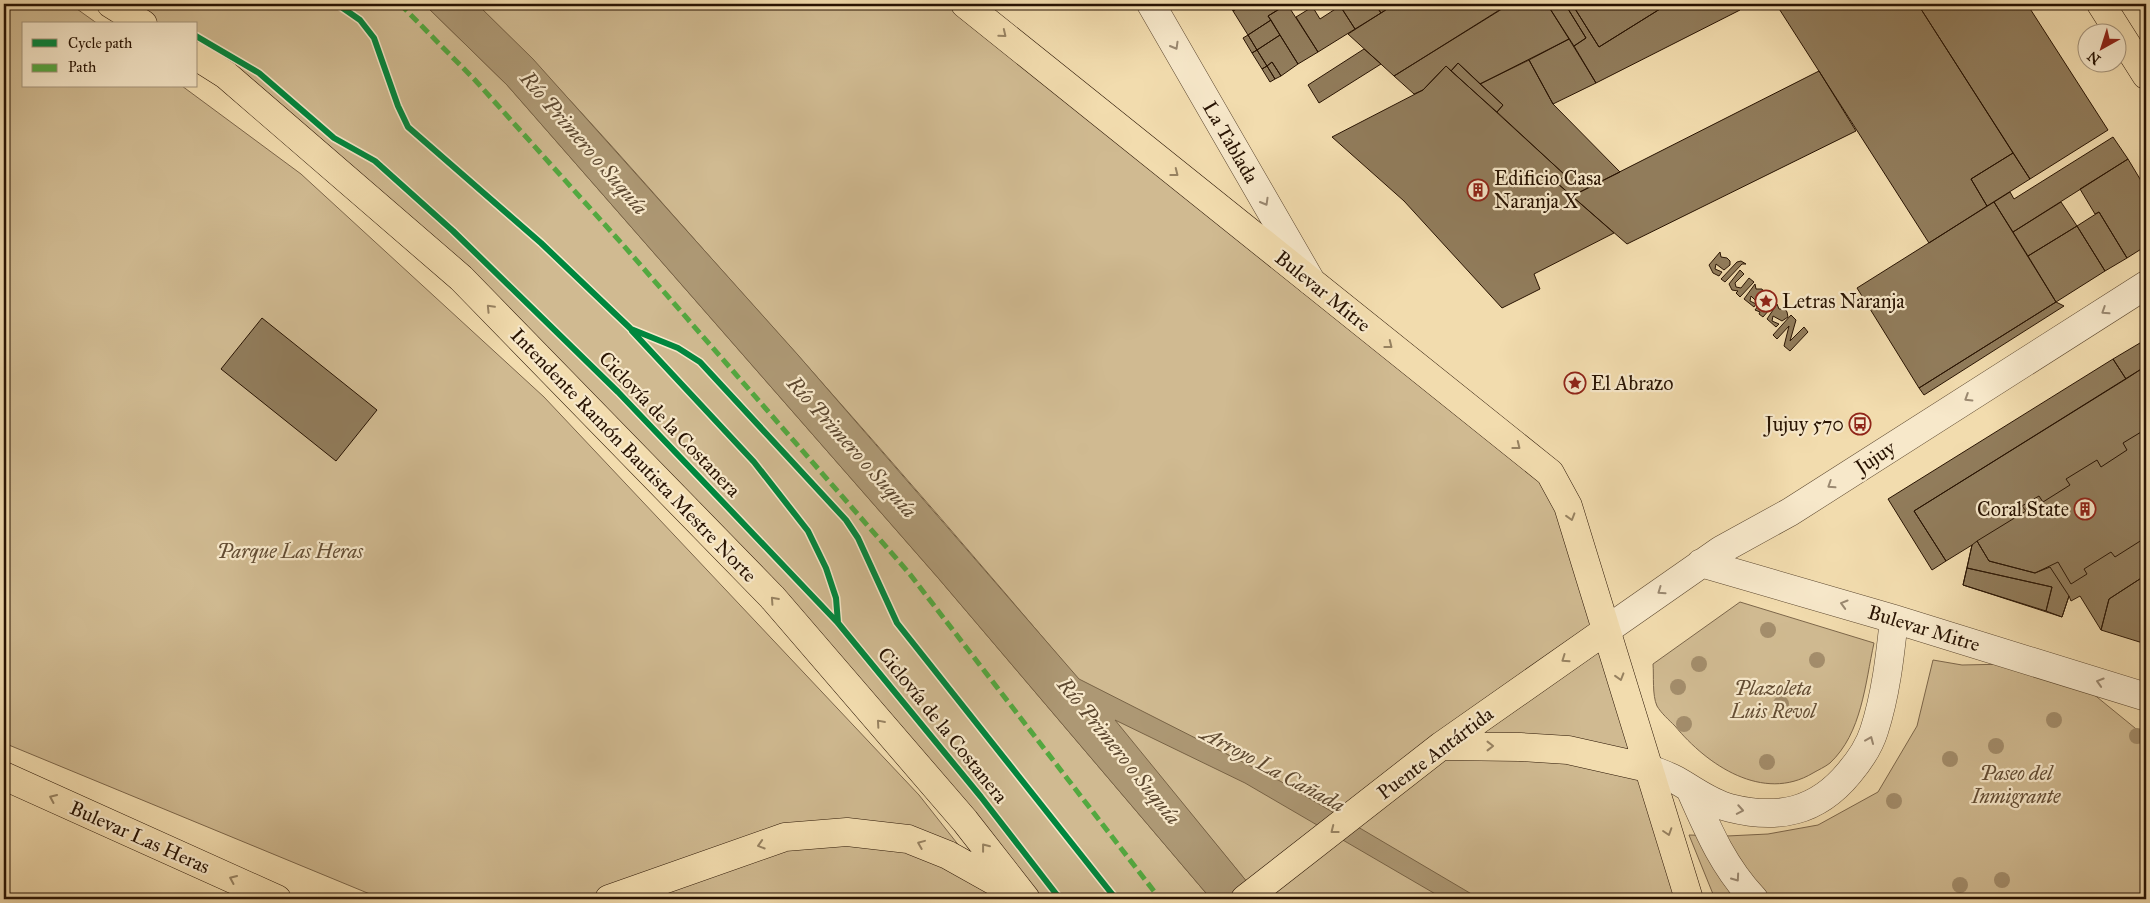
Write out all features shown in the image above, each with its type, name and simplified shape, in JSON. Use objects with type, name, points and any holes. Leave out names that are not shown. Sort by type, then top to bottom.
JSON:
[{"type":"main road","points":[[111,4],[140,22]]},
{"type":"main road","name":"Bulevar Mitre","points":[[964,4],[1550,473],[1568,506],[1689,899]]},
{"type":"main road","points":[[2101,4],[2146,75]]},
{"type":"main road","name":"Intendente Ramón Bautista Mestre Norte","points":[[198,57],[226,75],[461,278],[772,597],[965,821],[1026,899]]},
{"type":"main road","name":"Puente Antártida","points":[[1245,899],[1441,746],[1605,631]]},
{"type":"main road","points":[[1441,746],[1568,750],[1648,768]]},
{"type":"main road","name":"Bulevar Las Heras","points":[[4,776],[270,896],[300,899]]},
{"type":"main road","points":[[610,899],[785,837],[847,832],[908,839],[948,855],[1026,899]]},
{"type":"street","name":"La Tablada","points":[[1151,4],[1311,281]]},
{"type":"street","name":"Jujuy","points":[[1605,631],[1721,550],[1790,512],[2146,284]]},
{"type":"street","name":"Bulevar Mitre","points":[[1701,563],[1894,618],[2146,697]]},
{"type":"street","points":[[1648,768],[1676,780],[1710,801],[1728,808],[1770,814],[1794,811],[1831,793],[1860,760],[1874,731],[1887,678],[1894,618]]},
{"type":"street","points":[[1690,789],[1718,852],[1740,884],[1754,899]]},
{"type":"green space","name":"Parque Las Heras","points":[[4,4],[70,4],[95,22],[22,22],[22,88],[185,88],[301,174],[544,397],[919,795],[1001,899],[382,899],[4,743]]},
{"type":"green space","points":[[111,4],[424,4],[507,85],[939,579],[1211,899],[1026,899],[547,366],[198,58],[198,22],[140,22]]},
{"type":"green space","points":[[477,4],[965,4],[1550,473],[1689,899],[1261,899],[1070,670],[876,444],[580,111]]},
{"type":"green space","name":"Plazoleta Luis Revol","points":[[1740,602],[1874,643],[1861,707],[1856,723],[1841,751],[1824,767],[1794,781],[1775,784],[1756,782],[1720,766],[1688,740],[1655,702],[1653,664]]},
{"type":"green space","name":"Paseo del Inmigrante","points":[[1933,660],[1962,665],[2010,664],[2081,684],[2146,737],[2146,899],[1715,899],[1689,835],[1768,834],[1818,825],[1878,792],[1917,726]]},
{"type":"water","name":"Río Primero o Suquía","points":[[424,4],[477,4],[533,59],[798,355],[1079,679],[1280,781],[1480,899],[1444,899],[1245,783],[1115,720],[1261,899],[1211,899],[939,579],[507,85]]},
{"type":"building","points":[[1228,4],[1245,4],[1233,11]]},
{"type":"building","points":[[1245,4],[1288,4],[1268,16],[1271,20],[1248,35],[1233,11]]},
{"type":"building","points":[[1287,4],[1318,52],[1298,64],[1268,16]]},
{"type":"building","points":[[1305,4],[1315,4],[1312,6],[1320,19],[1340,6],[1355,29],[1318,52],[1296,17],[1309,9]]},
{"type":"building","points":[[1339,4],[1375,4],[1381,13],[1355,29]]},
{"type":"building","points":[[1375,4],[1395,4],[1381,13]]},
{"type":"building","points":[[1395,4],[1509,4],[1394,76],[1348,34]]},
{"type":"building","points":[[1510,4],[1547,4],[1569,39],[1480,84],[1458,63],[1451,71],[1446,66],[1423,90],[1414,94],[1394,76]]},
{"type":"building","points":[[1547,4],[1565,4],[1586,38],[1574,46]]},
{"type":"building","points":[[1565,4],[1572,4],[1599,47],[1668,4],[1737,4],[1740,10],[1596,83],[1574,46],[1586,38]]},
{"type":"building","points":[[1572,4],[1668,4],[1599,47]]},
{"type":"building","points":[[1776,4],[1924,4],[1919,6],[2013,153],[1971,179],[1987,206],[1929,243]]},
{"type":"building","points":[[1924,4],[2027,4],[2108,130],[2030,179],[1919,6]]},
{"type":"building","points":[[1271,20],[1280,35],[1257,50],[1248,35]]},
{"type":"building","points":[[1248,35],[1257,50],[1252,53],[1243,38]]},
{"type":"building","points":[[1280,35],[1298,64],[1281,76],[1272,62],[1267,66],[1257,50]]},
{"type":"building","points":[[1569,39],[1596,83],[1553,104],[1529,60]]},
{"type":"building","points":[[1364,49],[1381,64],[1319,103],[1308,85]]},
{"type":"building","points":[[1257,50],[1267,66],[1262,69],[1252,53]]},
{"type":"building","points":[[1529,60],[1553,104],[1620,172],[1572,196],[1557,183],[1565,175],[1497,112],[1503,105],[1480,84]]},
{"type":"building","points":[[1272,62],[1281,76],[1275,79],[1267,66]]},
{"type":"building","points":[[1458,63],[1503,105],[1497,112],[1451,71]]},
{"type":"building","points":[[1267,66],[1275,79],[1270,82],[1262,69]]},
{"type":"building","name":"Edificio Casa Naranja X","points":[[1446,66],[1565,175],[1557,183],[1614,233],[1534,274],[1540,289],[1502,308],[1404,201],[1332,137],[1423,90]]},
{"type":"building","points":[[1819,71],[1856,131],[1627,244],[1572,196]]},
{"type":"building","points":[[2113,137],[2128,159],[2013,232],[1994,202],[2010,192],[2014,199]]},
{"type":"building","points":[[2013,153],[2030,179],[1987,206],[1971,179]]},
{"type":"building","points":[[2128,159],[2146,189],[2146,246],[2127,258],[2099,212],[2095,214],[2080,189]]},
{"type":"building","points":[[1994,202],[2056,302],[1919,388],[1857,288]]},
{"type":"building","points":[[2061,202],[2077,226],[2028,256],[2013,232]]},
{"type":"building","points":[[2099,212],[2127,258],[2105,271],[2077,226]]},
{"type":"building","points":[[2077,226],[2105,271],[2056,302],[2028,256]]},
{"type":"building","points":[[1720,252],[1721,257],[1727,258],[1730,261],[1730,265],[1724,270],[1716,264],[1715,269],[1722,272],[1719,276],[1713,273],[1709,265]]},
{"type":"building","points":[[1741,261],[1746,264],[1742,264],[1725,282],[1721,279],[1737,262]]},
{"type":"building","points":[[1740,270],[1744,274],[1735,283],[1736,287],[1741,288],[1749,278],[1754,282],[1740,297],[1736,293],[1738,291],[1732,290],[1729,284]]},
{"type":"building","points":[[1755,284],[1756,289],[1762,289],[1765,298],[1762,301],[1756,301],[1751,296],[1750,301],[1756,304],[1754,307],[1744,299]]},
{"type":"building","points":[[1772,299],[1776,302],[1763,317],[1759,314],[1760,312],[1755,310],[1758,306],[1761,309],[1764,308]]},
{"type":"building","points":[[2056,302],[2064,306],[1924,395],[1919,388]]},
{"type":"building","points":[[1777,304],[1779,309],[1785,309],[1788,317],[1782,321],[1773,316],[1772,321],[1779,324],[1776,327],[1767,319]]},
{"type":"building","points":[[1791,315],[1796,320],[1790,341],[1804,327],[1808,332],[1790,351],[1784,346],[1789,326],[1777,339],[1773,335]]},
{"type":"building","points":[[262,318],[377,410],[336,461],[221,369]]},
{"type":"building","points":[[2145,340],[2146,366],[2126,379],[2113,359]]},
{"type":"building","points":[[2113,359],[2126,379],[1914,511],[1946,561],[1932,570],[1888,499]]},
{"type":"building","points":[[2146,366],[2146,575],[2109,599],[2101,630],[2080,596],[2071,601],[2069,596],[2062,617],[1963,585],[1972,545],[1946,561],[1914,511]]},
{"type":"building","name":"Coral State","points":[[2146,429],[2146,530],[2142,533],[2145,538],[2115,557],[2111,552],[2084,569],[2087,574],[2071,584],[2058,562],[2035,573],[1989,561],[1977,541],[2026,511],[2022,506],[2039,496],[2043,502],[2070,485],[2066,479],[2097,460],[2101,467],[2127,450],[2123,443]]},
{"type":"building","points":[[1977,541],[1989,561],[2035,573],[2050,567],[2069,596],[2062,617],[2046,611],[2052,587],[1967,568],[1972,545]]},
{"type":"building","points":[[1967,568],[2052,587],[2046,611],[1963,585]]},
{"type":"building","points":[[2146,575],[2146,644],[2101,630],[2109,599]]},
{"type":"marked path","points":[[400,4],[475,80],[624,246],[909,573],[1160,899]]},
{"type":"cycle path","points":[[337,4],[360,20],[374,38],[398,106],[408,127],[541,243],[631,329],[678,348],[700,362],[846,520],[858,538],[897,623],[1116,899]]},
{"type":"cycle path","name":"Ciclovía de la Costanera","points":[[198,37],[259,73],[334,138],[375,161],[453,231],[618,392],[838,623],[981,797],[1060,899]]},
{"type":"cycle path","points":[[632,331],[754,462],[808,531],[826,568],[836,598],[838,623]]},
{"type":"place","name":"Edificio Casa Naranja X","points":[[1478,190]]},
{"type":"place","name":"Letras Naranja","points":[[1766,301]]},
{"type":"place","name":"El Abrazo","points":[[1575,383]]},
{"type":"place","name":"Jujuy 570","points":[[1860,424]]},
{"type":"place","name":"Coral State","points":[[2085,509]]},
{"type":"water label","name":"Arroyo La Cañada","points":[[1273,769]]}]
